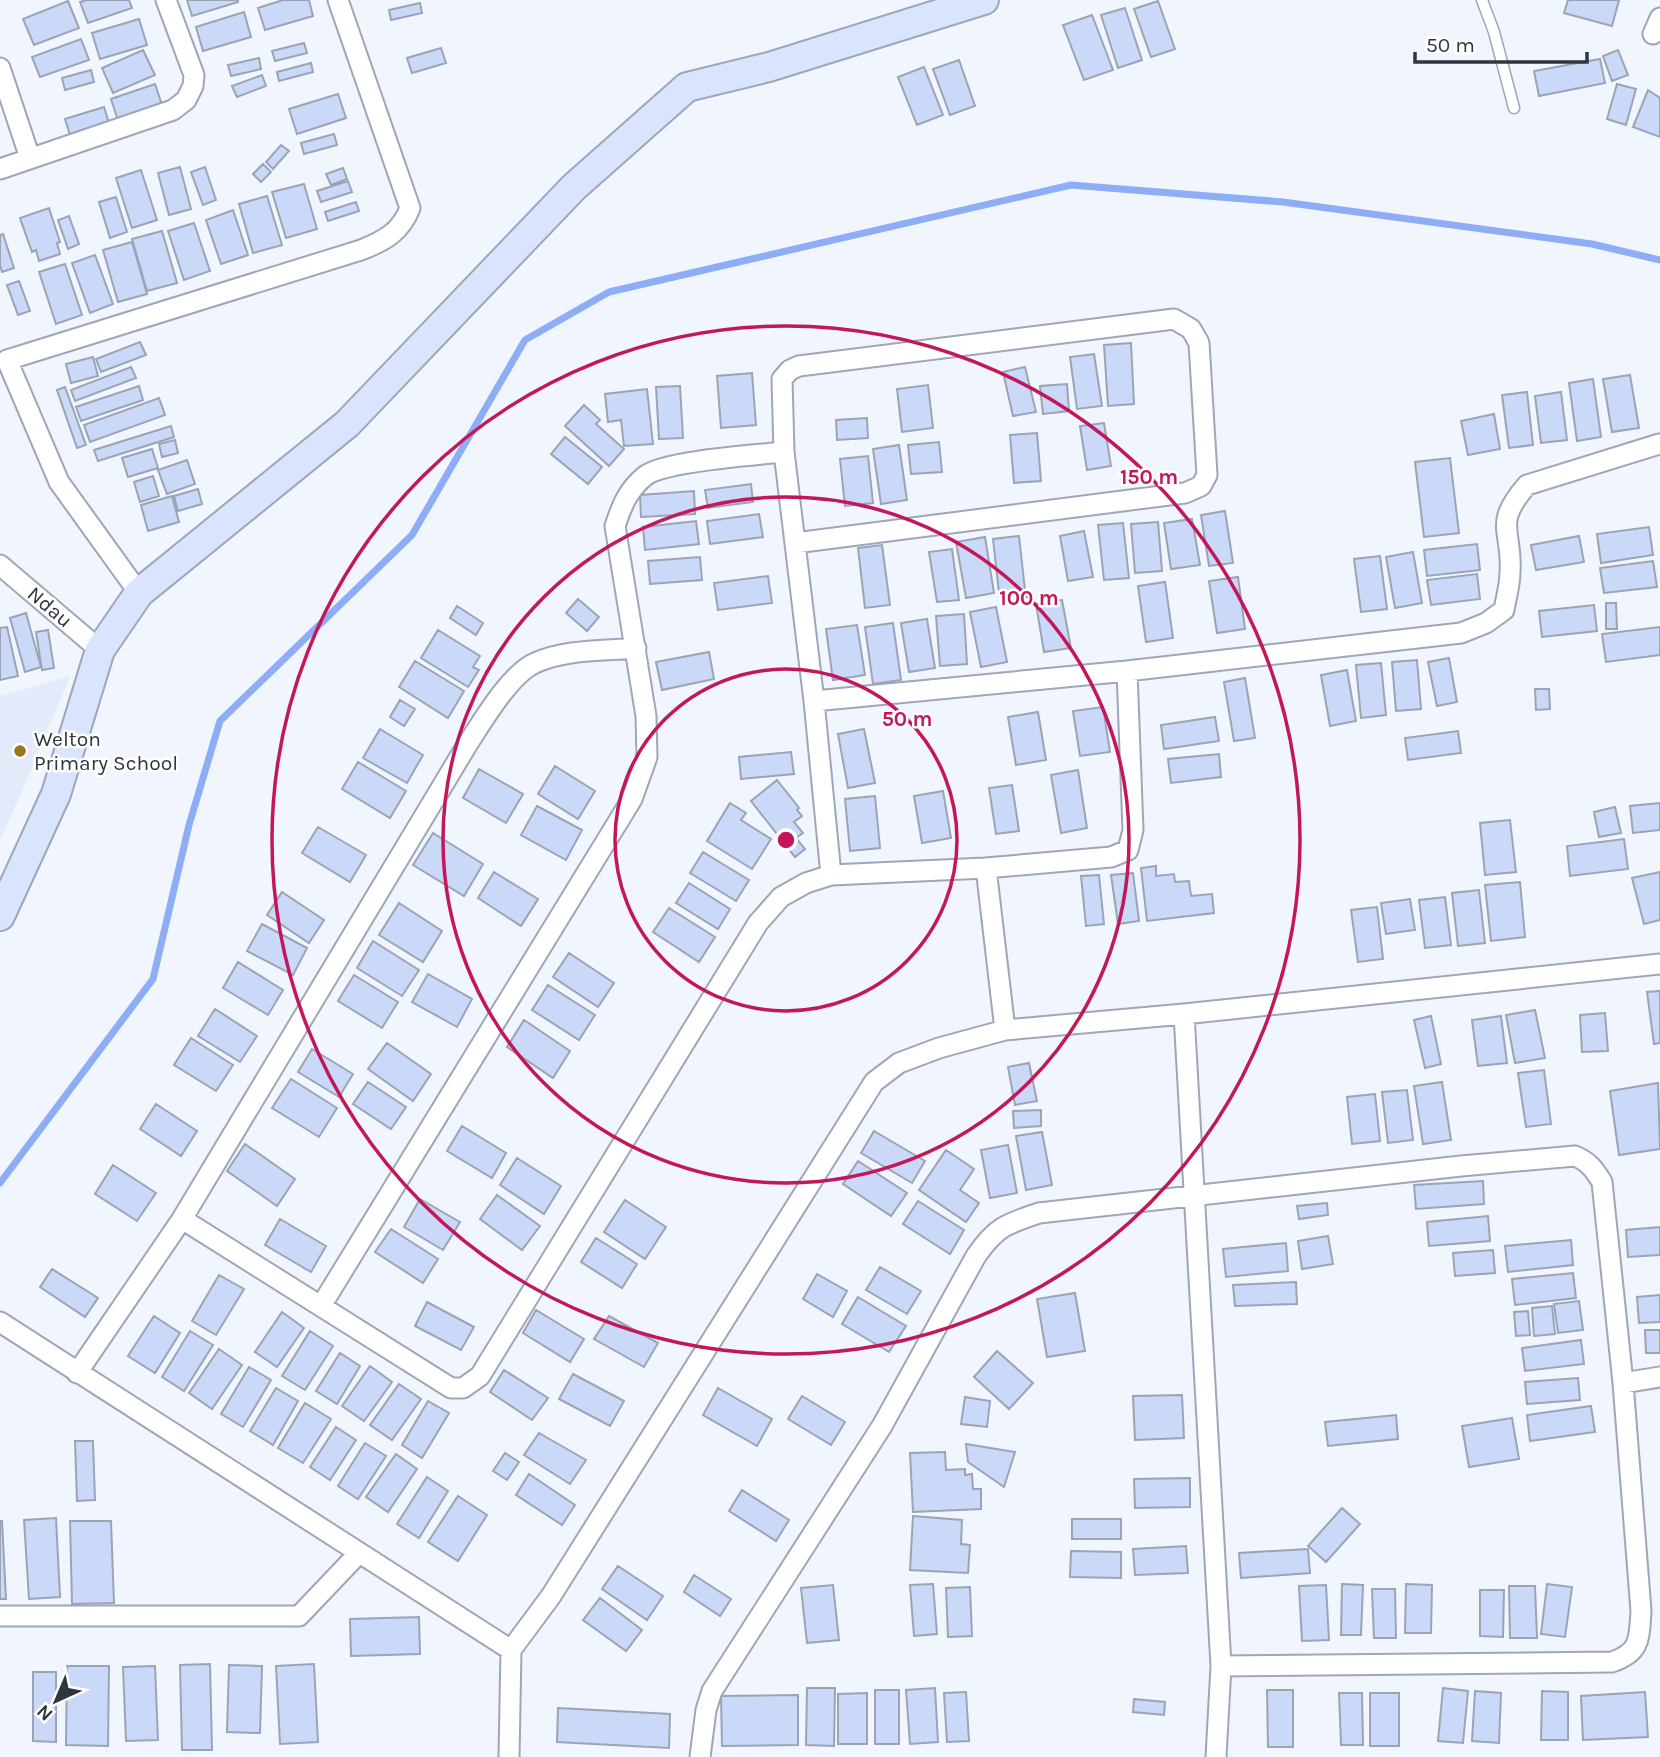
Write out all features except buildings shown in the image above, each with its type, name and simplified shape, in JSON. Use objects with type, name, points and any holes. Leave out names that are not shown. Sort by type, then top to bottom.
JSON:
[{"type":"street","points":[[0,169],[161,115],[186,100],[193,86],[194,75],[166,0]]},
{"type":"street","points":[[139,593],[59,482],[4,360],[361,250],[381,242],[404,223],[410,208],[338,0]]},
{"type":"street","points":[[0,916],[56,793],[100,650],[139,593],[347,424],[574,187],[687,87],[769,67],[858,37],[984,0]]},
{"type":"street","points":[[0,68],[30,158]]},
{"type":"street","points":[[795,543],[1185,493],[1201,486],[1208,475],[1199,343],[1191,329],[1174,319],[799,366],[790,370],[782,379],[784,452],[814,701],[831,875]]},
{"type":"street","points":[[814,701],[1126,671],[1461,633],[1486,623],[1504,610],[1511,571],[1505,523],[1514,500],[1527,485],[1660,444]]},
{"type":"street","points":[[321,1306],[632,799],[647,758],[646,716],[615,526],[624,497],[647,474],[666,466],[784,452]]},
{"type":"street","name":"Ndau","points":[[0,565],[100,650]]},
{"type":"street","points":[[77,1373],[182,1219],[467,745],[502,692],[533,663],[558,655],[636,648]]},
{"type":"street","points":[[182,1219],[451,1388],[463,1388],[480,1376],[758,923],[780,897],[806,883],[831,875],[986,868],[1111,856],[1129,850],[1133,830],[1126,671]]},
{"type":"street","points":[[986,868],[1005,1030]]},
{"type":"street","points":[[509,1757],[511,1650],[551,1596],[874,1082],[899,1063],[939,1048],[1005,1030],[1660,964]]},
{"type":"street","points":[[1184,1014],[1221,1666],[1216,1757]]},
{"type":"street","points":[[700,1757],[706,1710],[712,1691],[882,1426],[976,1255],[990,1235],[1007,1224],[1039,1213],[1196,1195],[1575,1156],[1593,1167],[1602,1182],[1623,1383],[1641,1611],[1639,1642],[1627,1657],[1612,1662],[1221,1666]]},
{"type":"street","points":[[0,1322],[511,1650]]},
{"type":"street","points":[[1623,1383],[1660,1377]]},
{"type":"street","points":[[0,1616],[299,1616],[359,1553]]},
{"type":"lane","points":[[1482,0],[1494,32],[1514,108]]},
{"type":"shaded area","name":"Welton Primary School","points":[[70,676],[16,805],[0,840],[0,696]]},
{"type":"waterway","points":[[0,1183],[153,979],[189,825],[220,721],[412,535],[525,340],[609,292],[1071,185],[1283,202],[1592,244],[1660,260]]},
{"type":"place","name":"Welton Primary School","points":[[20,751]]}]
